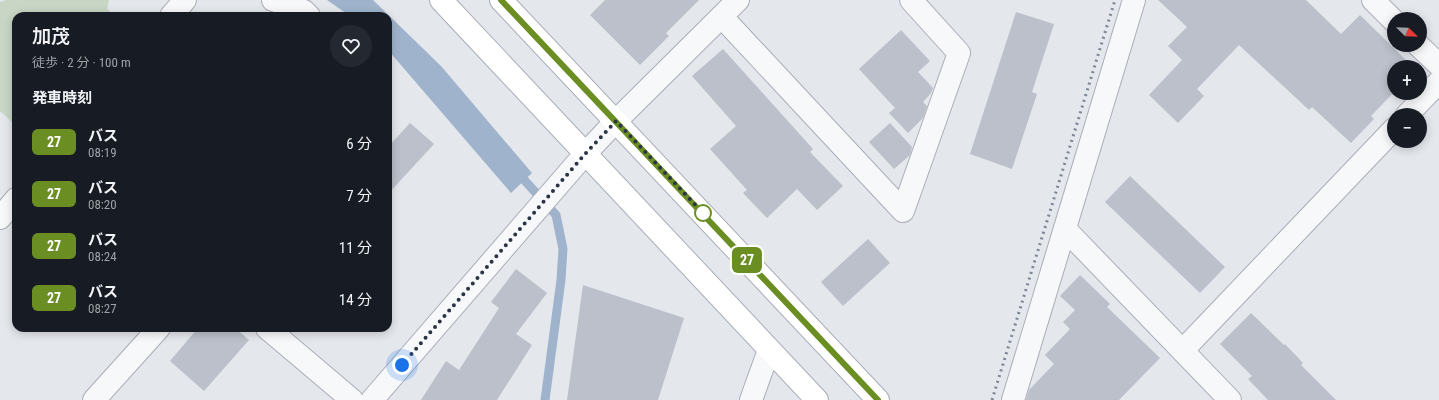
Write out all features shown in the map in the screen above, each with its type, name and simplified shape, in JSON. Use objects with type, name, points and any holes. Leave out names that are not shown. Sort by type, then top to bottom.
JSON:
[{"type":"street","points":[[174,12],[184,0]]},
{"type":"street","points":[[273,0],[305,12]]},
{"type":"street","points":[[440,0],[816,400]]},
{"type":"street","points":[[501,0],[878,400]]},
{"type":"street","points":[[372,400],[585,154],[616,121],[738,0]]},
{"type":"street","points":[[722,17],[903,211],[960,53],[911,0]]},
{"type":"street","points":[[1013,400],[1134,0]]},
{"type":"street","points":[[1373,0],[1387,14]]},
{"type":"street","points":[[1425,52],[1439,66]]},
{"type":"street","points":[[1414,108],[1439,82]]},
{"type":"street","points":[[1182,350],[1387,136]]},
{"type":"street","points":[[0,218],[12,204]]},
{"type":"street","points":[[1065,229],[1230,400]]},
{"type":"street","points":[[94,400],[155,332]]},
{"type":"street","points":[[272,332],[352,400]]},
{"type":"street","points":[[751,400],[769,350]]},
{"type":"green space","points":[[6,0],[109,0],[107,9],[110,12],[12,12],[12,122],[0,111],[0,2]]},
{"type":"water","points":[[327,0],[373,0],[385,12],[344,12]]},
{"type":"water","points":[[392,18],[441,66],[532,173],[511,193],[392,55]]},
{"type":"building","points":[[605,0],[699,0],[666,33],[669,36],[640,65],[590,15]]},
{"type":"building","points":[[1158,0],[1306,0],[1341,34],[1360,15],[1387,41],[1387,52],[1398,52],[1406,60],[1387,60],[1387,99],[1371,116],[1374,119],[1351,143],[1312,107],[1309,110],[1239,45],[1197,89],[1204,96],[1178,123],[1149,95],[1182,60],[1168,46],[1187,27]]},
{"type":"building","points":[[1016,12],[1054,24],[1032,92],[1037,94],[1012,169],[970,154]]},
{"type":"building","points":[[901,30],[930,61],[918,72],[933,88],[931,93],[923,102],[927,106],[923,118],[908,133],[889,113],[895,108],[859,69]]},
{"type":"building","points":[[723,49],[813,149],[810,152],[843,186],[817,210],[797,189],[767,218],[743,193],[747,190],[710,149],[736,126],[692,76]]},
{"type":"building","points":[[410,123],[434,144],[392,190],[392,143]]},
{"type":"building","points":[[890,123],[912,147],[910,155],[894,169],[869,142]]},
{"type":"building","points":[[1130,176],[1225,267],[1200,293],[1105,202]]},
{"type":"building","points":[[868,239],[890,263],[843,306],[821,282]]},
{"type":"building","points":[[516,269],[547,293],[516,334],[532,345],[497,400],[421,400],[446,361],[459,370],[499,308],[491,302]]},
{"type":"building","points":[[1080,275],[1110,304],[1107,307],[1160,358],[1119,400],[1026,400],[1029,390],[1054,364],[1045,355],[1070,329],[1063,322],[1075,310],[1060,296]]},
{"type":"building","points":[[583,285],[684,318],[658,400],[567,400]]},
{"type":"building","points":[[1251,313],[1284,345],[1285,344],[1303,363],[1301,365],[1336,400],[1268,400],[1248,379],[1252,376],[1220,344]]},
{"type":"building","points":[[195,332],[240,332],[249,340],[204,391],[170,361]]},
{"type":"waterway","points":[[517,172],[556,215],[563,249],[561,280],[545,400]]},
{"type":"railway","points":[[992,400],[1115,0]]},
{"type":"bus line","name":"27","points":[[501,0],[878,400]]},
{"type":"route","points":[[402,365],[585,154],[616,121],[704,214],[703,213]]}]
